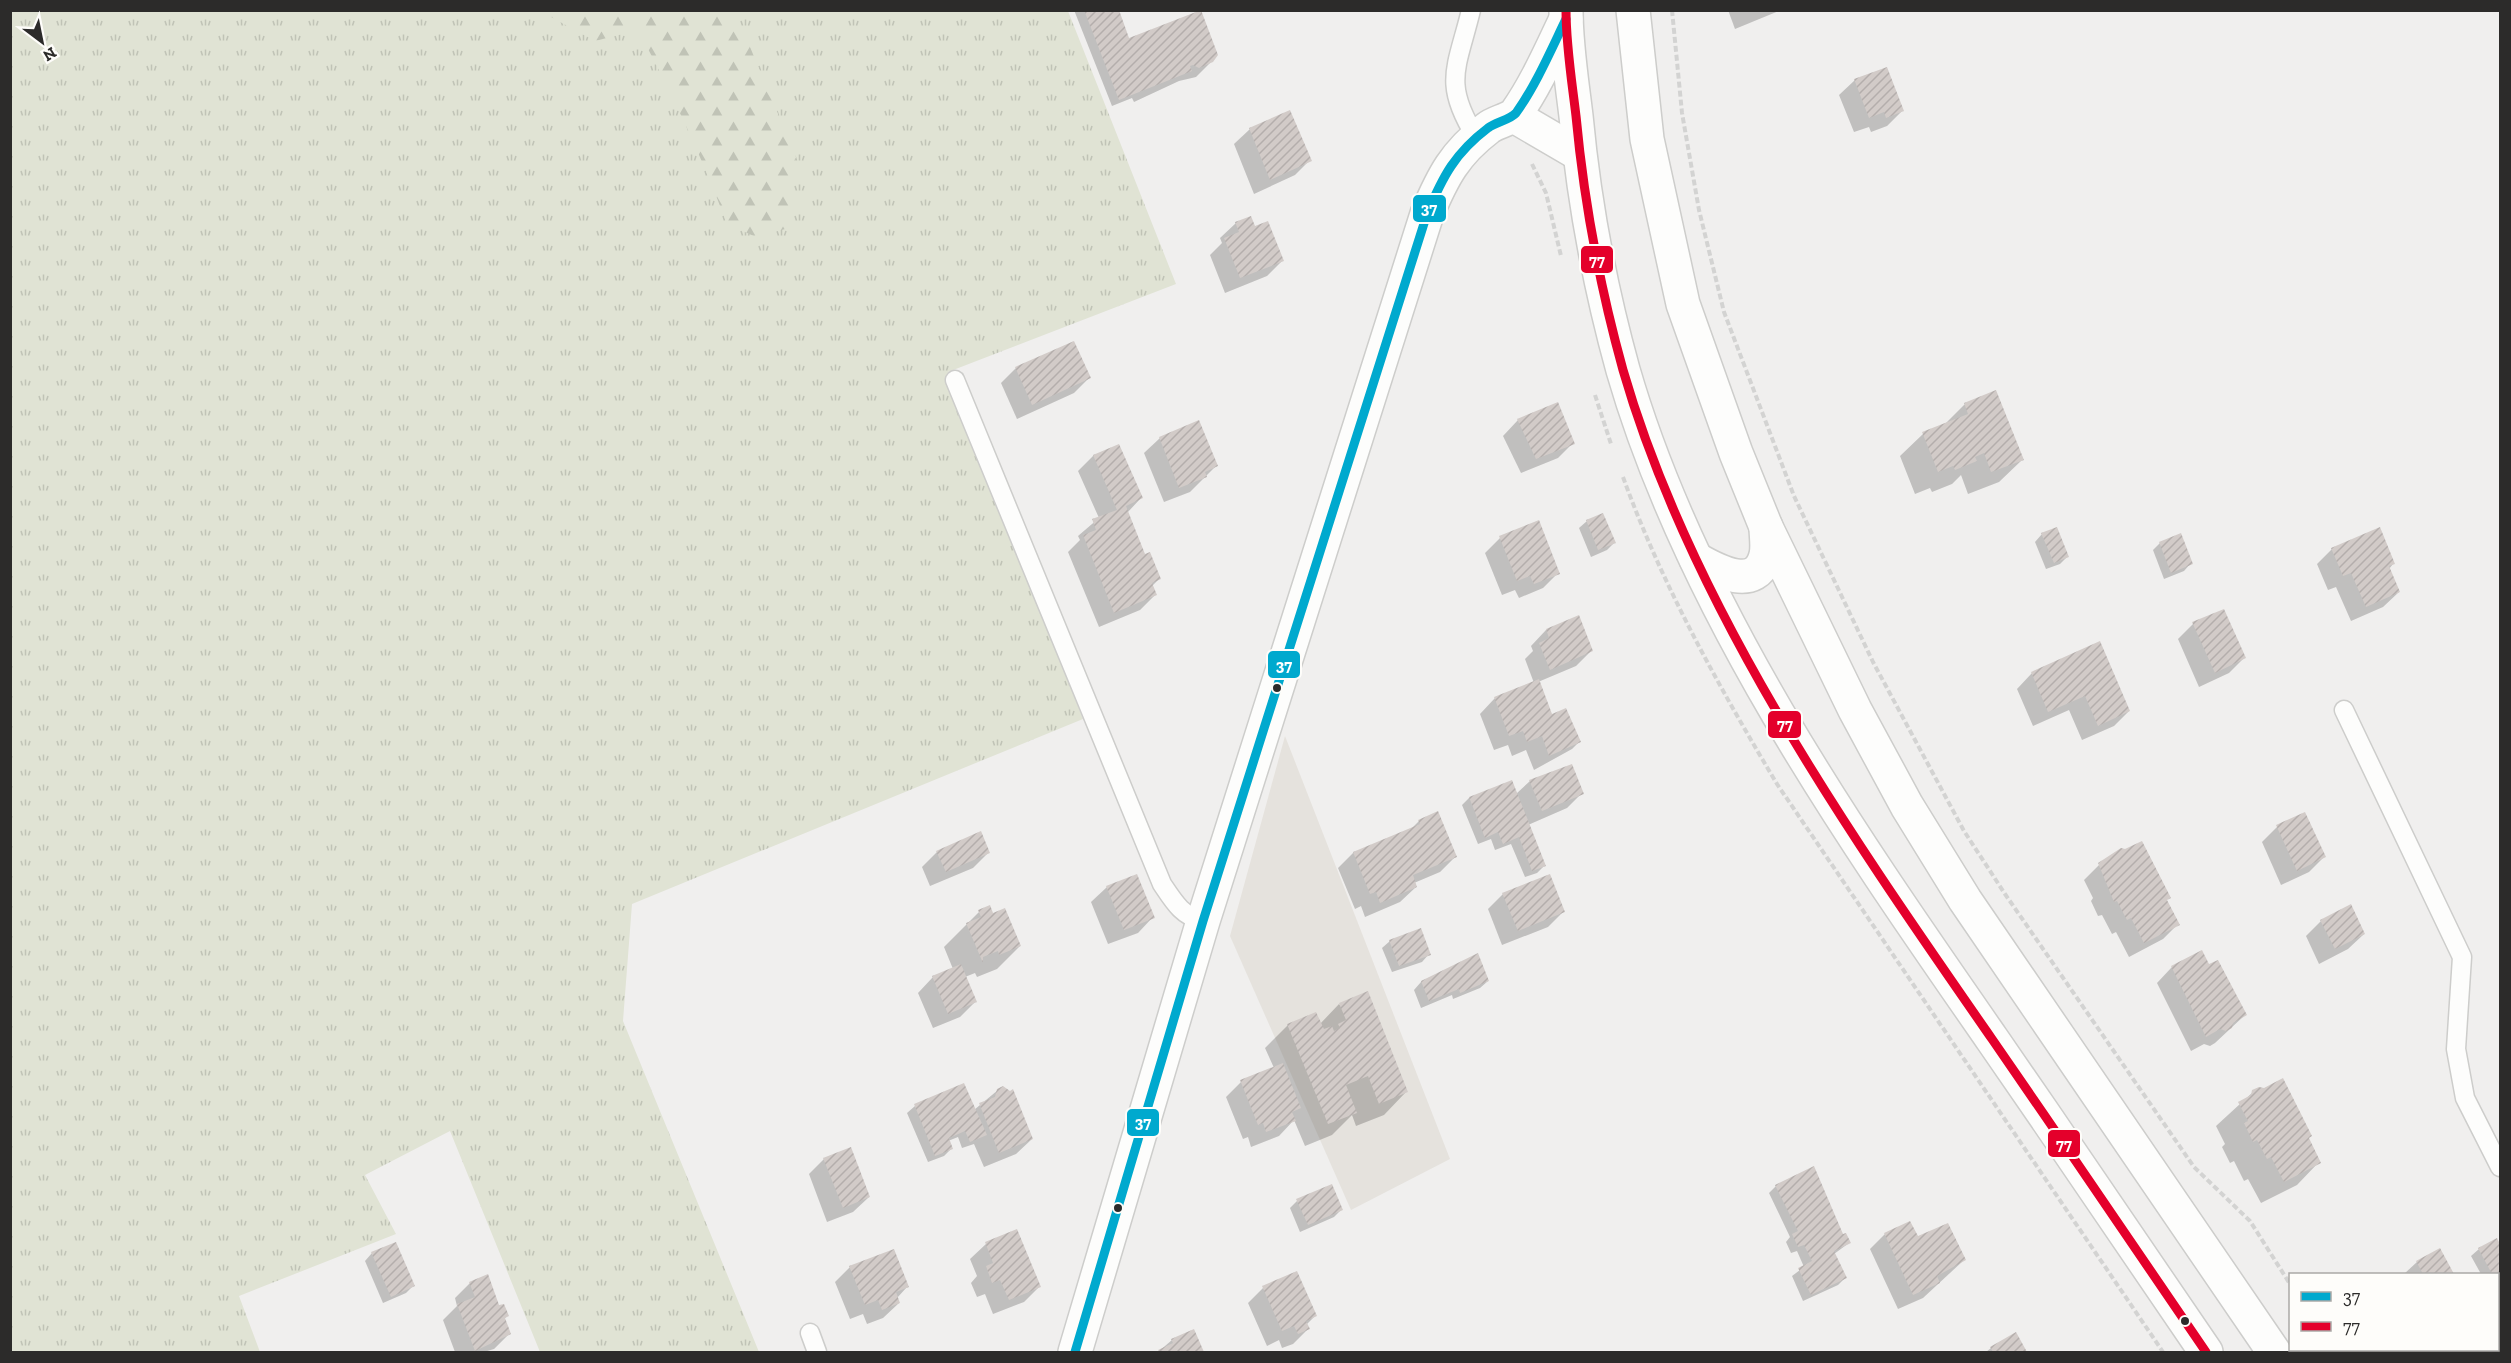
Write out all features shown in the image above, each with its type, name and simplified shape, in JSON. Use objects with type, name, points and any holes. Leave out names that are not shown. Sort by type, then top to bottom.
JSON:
[{"type":"main road","points":[[1633,10],[1647,139],[1683,304],[1736,453],[1766,526],[1855,710],[1907,806],[1947,872],[2274,1353]]},
{"type":"main road","points":[[1075,1353],[1203,921],[1427,214],[1446,171],[1476,137],[1492,124],[1514,116],[1542,69],[1566,15]]},
{"type":"main road","points":[[1566,15],[1580,154],[1604,295],[1624,372],[1643,427],[1696,559],[1744,652],[1885,885],[2206,1353]]},
{"type":"main road","points":[[1514,116],[1580,154]]},
{"type":"main road","points":[[1696,559],[1718,572],[1739,578],[1756,572],[1766,556],[1766,526]]},
{"type":"lane","points":[[1471,10],[1454,89],[1458,104],[1476,137]]},
{"type":"lane","points":[[955,380],[1162,884],[1188,918],[1203,921]]},
{"type":"lane","points":[[2344,710],[2462,957],[2456,1049],[2465,1098],[2500,1167]]},
{"type":"lane","points":[[810,1333],[817,1353]]},
{"type":"path","points":[[1672,10],[1685,135],[1698,210],[1724,312],[1794,496],[1873,662],[1964,831],[2005,894],[2194,1167],[2250,1221],[2289,1282]]},
{"type":"shaded area","points":[[1285,736],[1450,1159],[1351,1210],[1230,936]]},
{"type":"green space","points":[[10,11],[1068,11],[1176,284],[948,372],[1083,719],[632,904],[623,1021],[759,1352],[540,1352],[450,1131],[365,1175],[396,1234],[239,1296],[260,1352],[11,1352]]},
{"type":"green space","points":[[540,11],[735,11],[796,157],[789,228],[756,237],[727,224],[686,126],[638,30],[595,41]]},
{"type":"building","points":[[1084,10],[1119,10],[1129,38],[1201,10],[1218,55],[1213,62],[1199,68],[1190,66],[1192,71],[1119,100]]},
{"type":"building","points":[[1887,67],[1904,111],[1886,118],[1884,112],[1869,118],[1854,79]]},
{"type":"building","points":[[1290,110],[1312,161],[1270,180],[1249,128]]},
{"type":"building","points":[[1251,216],[1255,226],[1268,221],[1284,261],[1240,278],[1224,238],[1239,232],[1235,222]]},
{"type":"building","points":[[1074,341],[1091,378],[1032,405],[1015,367]]},
{"type":"building","points":[[1996,390],[2024,460],[1991,472],[1984,453],[1975,457],[1977,461],[1955,470],[1953,466],[1938,472],[1922,432],[1968,414],[1964,403]]},
{"type":"building","points":[[1558,402],[1575,444],[1536,459],[1517,419]]},
{"type":"building","points":[[1199,420],[1218,466],[1205,472],[1207,477],[1179,488],[1159,437]]},
{"type":"building","points":[[1119,444],[1143,498],[1126,506],[1145,554],[1150,552],[1161,579],[1152,583],[1157,595],[1114,613],[1083,535],[1096,530],[1092,519],[1117,510],[1093,455]]},
{"type":"building","points":[[1603,513],[1616,543],[1598,550],[1586,520]]},
{"type":"building","points":[[1539,520],[1560,574],[1534,584],[1530,576],[1517,581],[1499,536]]},
{"type":"building","points":[[2057,527],[2069,557],[2054,563],[2041,533]]},
{"type":"building","points":[[2380,527],[2395,564],[2389,566],[2400,592],[2366,607],[2351,573],[2343,576],[2331,548]]},
{"type":"building","points":[[2181,533],[2193,564],[2171,573],[2159,542]]},
{"type":"building","points":[[2224,609],[2246,658],[2215,673],[2192,622]]},
{"type":"building","points":[[1579,615],[1593,651],[1550,670],[1539,643],[1549,638],[1546,629]]},
{"type":"building","points":[[2100,641],[2130,711],[2098,726],[2085,696],[2048,712],[2031,672]]},
{"type":"building","points":[[1539,679],[1552,714],[1566,708],[1581,742],[1549,756],[1542,736],[1527,742],[1523,731],[1509,736],[1494,697]]},
{"type":"building","points":[[1572,764],[1584,794],[1542,811],[1529,780]]},
{"type":"building","points":[[1512,780],[1546,866],[1532,871],[1519,837],[1503,844],[1498,832],[1485,838],[1469,797]]},
{"type":"building","points":[[1438,811],[1457,857],[1413,875],[1417,887],[1380,903],[1376,892],[1370,894],[1353,852],[1420,824],[1418,820]]},
{"type":"building","points":[[2305,812],[2326,857],[2297,871],[2276,825]]},
{"type":"building","points":[[981,831],[990,853],[946,872],[936,851]]},
{"type":"building","points":[[2142,841],[2171,898],[2167,900],[2180,925],[2144,943],[2131,918],[2127,920],[2117,901],[2114,902],[2098,863],[2121,848],[2125,849]]},
{"type":"building","points":[[1137,874],[1155,918],[1124,930],[1106,886]]},
{"type":"building","points":[[1550,874],[1565,912],[1518,931],[1502,893]]},
{"type":"building","points":[[2351,904],[2365,934],[2335,949],[2320,920]]},
{"type":"building","points":[[990,905],[993,913],[1005,908],[1021,946],[999,955],[998,951],[983,957],[983,963],[966,923],[981,917],[978,910]]},
{"type":"building","points":[[1421,928],[1431,955],[1399,966],[1389,940]]},
{"type":"building","points":[[2202,950],[2209,964],[2218,960],[2247,1015],[2233,1023],[2232,1028],[2226,1031],[2220,1029],[2206,1037],[2171,966]]},
{"type":"building","points":[[1478,953],[1489,981],[1460,993],[1459,989],[1429,1001],[1421,981]]},
{"type":"building","points":[[961,964],[977,1002],[948,1014],[932,976]]},
{"type":"building","points":[[1368,991],[1408,1092],[1379,1104],[1368,1076],[1346,1085],[1357,1113],[1328,1124],[1287,1024],[1316,1012],[1324,1029],[1332,1026],[1334,1031],[1340,1028],[1338,1024],[1346,1020],[1339,1003]]},
{"type":"building","points":[[1283,1063],[1301,1108],[1292,1112],[1296,1121],[1266,1132],[1263,1123],[1258,1125],[1240,1080]]},
{"type":"building","points":[[2283,1078],[2312,1136],[2309,1138],[2321,1163],[2284,1182],[2271,1157],[2267,1159],[2257,1140],[2253,1142],[2244,1123],[2248,1121],[2238,1102],[2251,1095],[2252,1090],[2259,1087],[2264,1088]]},
{"type":"building","points":[[964,1083],[987,1135],[970,1142],[965,1131],[949,1138],[953,1149],[935,1156],[914,1104]]},
{"type":"building","points":[[1003,1086],[1010,1091],[1013,1089],[1033,1139],[999,1153],[979,1103],[995,1097],[997,1089]]},
{"type":"building","points":[[851,1147],[870,1197],[843,1208],[823,1158]]},
{"type":"building","points":[[1814,1166],[1843,1234],[1846,1233],[1851,1243],[1834,1251],[1847,1278],[1811,1295],[1798,1268],[1812,1261],[1804,1245],[1798,1247],[1792,1234],[1798,1231],[1775,1185]]},
{"type":"building","points":[[1332,1184],[1343,1210],[1308,1225],[1296,1199]]},
{"type":"building","points":[[1910,1221],[1918,1236],[1948,1223],[1966,1260],[1937,1276],[1940,1283],[1913,1295],[1884,1233]]},
{"type":"building","points":[[1017,1229],[1041,1287],[1009,1300],[1000,1280],[992,1283],[986,1266],[993,1263],[985,1242]]},
{"type":"building","points":[[2497,1238],[2500,1244],[2500,1282],[2499,1273],[2491,1273],[2478,1248]]},
{"type":"building","points":[[396,1242],[415,1286],[391,1297],[371,1252]]},
{"type":"building","points":[[2440,1248],[2453,1273],[2422,1273],[2416,1261]]},
{"type":"building","points":[[894,1249],[909,1287],[896,1292],[900,1303],[882,1310],[878,1300],[865,1305],[849,1266]]},
{"type":"building","points":[[1297,1271],[1317,1316],[1306,1321],[1310,1329],[1298,1334],[1294,1326],[1282,1331],[1262,1286]]},
{"type":"building","points":[[488,1274],[499,1305],[504,1304],[509,1316],[505,1318],[511,1334],[475,1351],[457,1304],[475,1297],[469,1282]]},
{"type":"building","points":[[1194,1329],[1204,1352],[1159,1352],[1158,1350],[1173,1343],[1171,1339]]},
{"type":"building","points":[[2016,1332],[2027,1352],[1993,1352],[1990,1347]]},
{"type":"building","points":[[2424,1351],[2469,1351],[2466,1352]]},
{"type":"transit line","name":"77","points":[[1566,10],[1568,50],[1583,180],[1607,307],[1623,370],[1653,459],[1690,547],[1733,633],[1780,718],[1831,801],[1938,962],[2206,1352]]},
{"type":"transit line","name":"37","points":[[1075,1352],[1203,921],[1427,214],[1458,156],[1491,126],[1516,113],[1537,79],[1566,19]]}]
